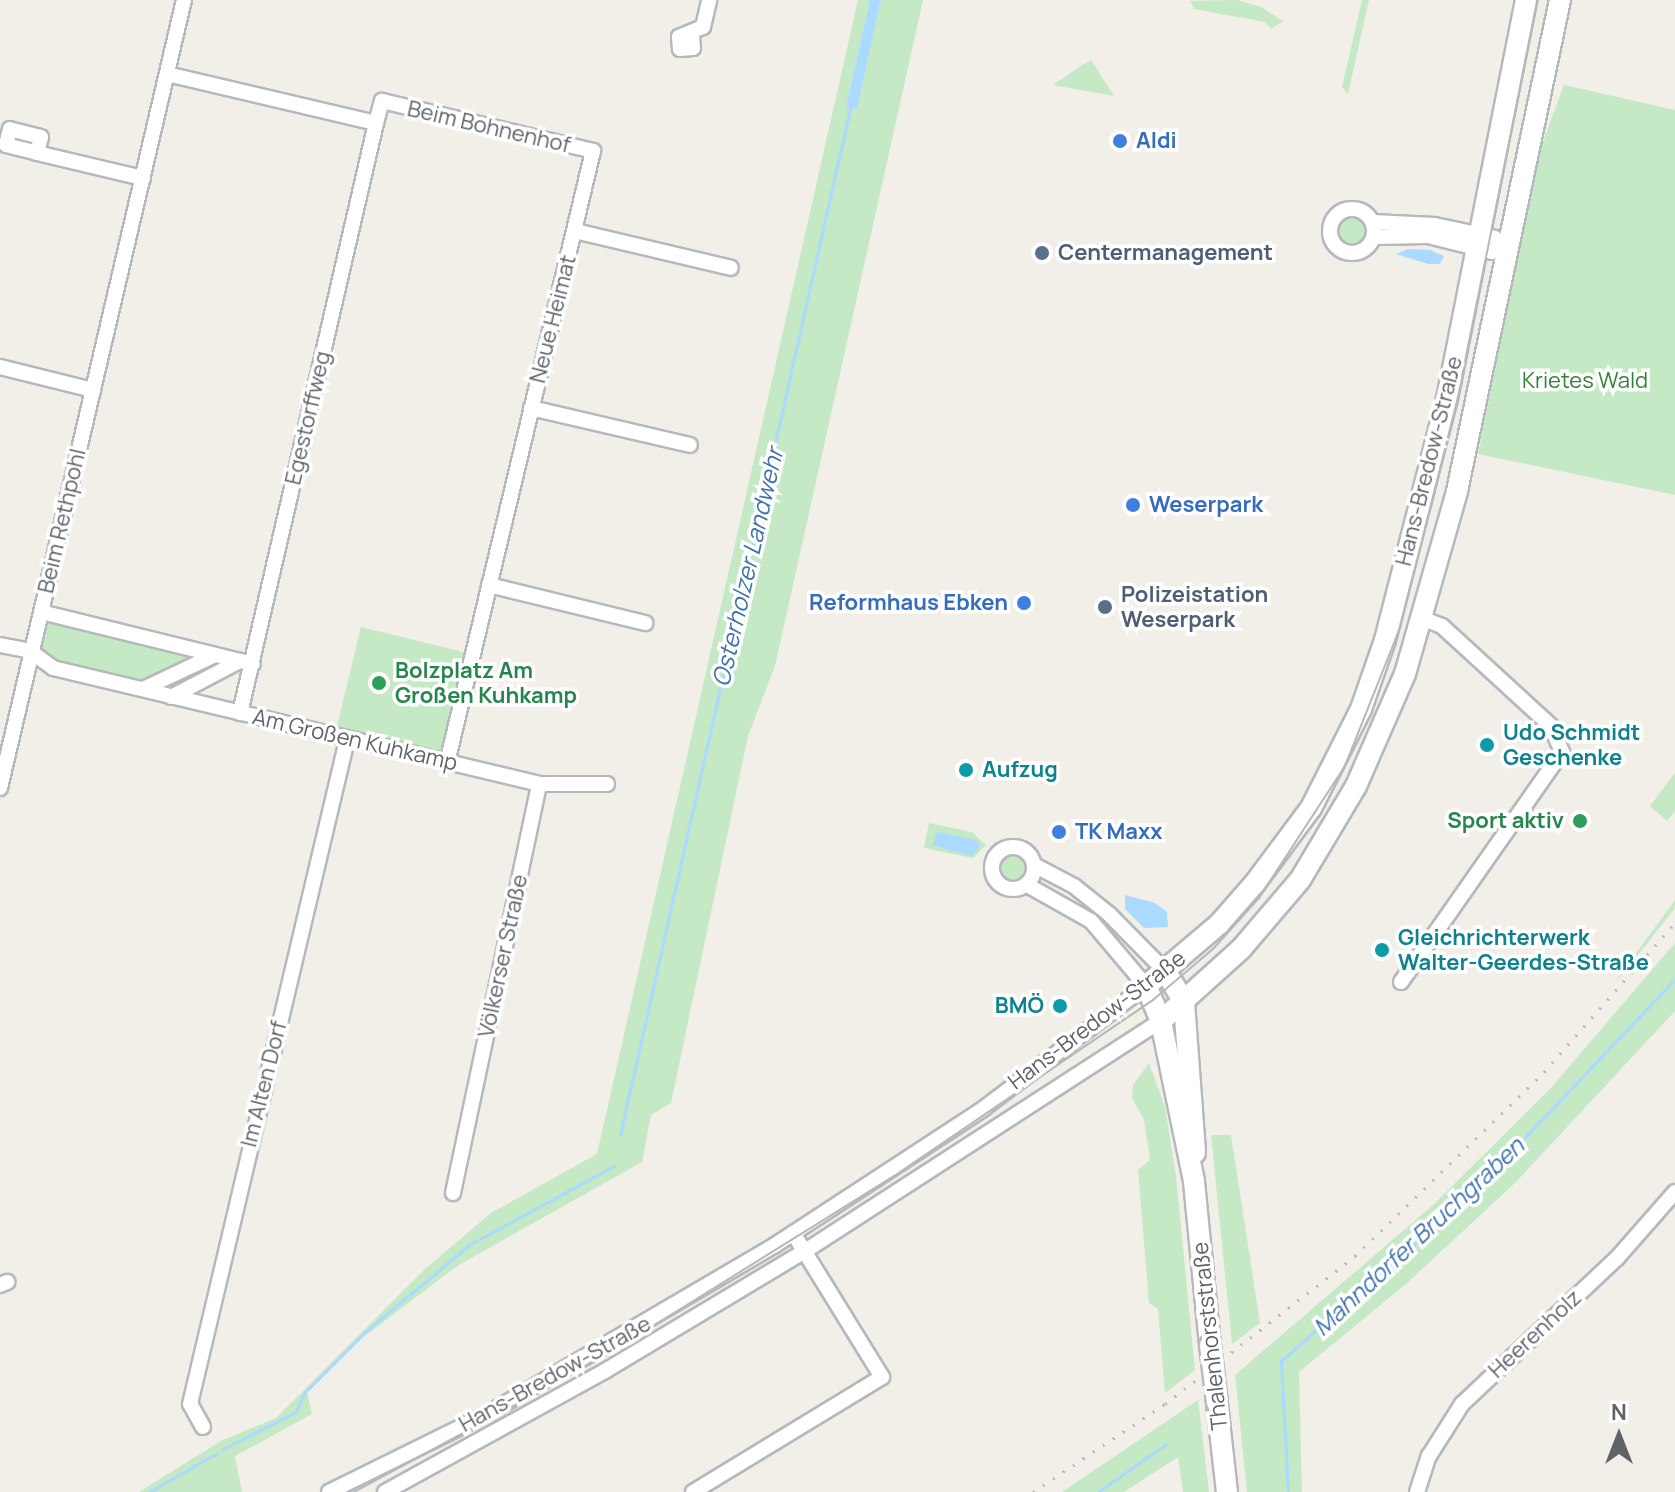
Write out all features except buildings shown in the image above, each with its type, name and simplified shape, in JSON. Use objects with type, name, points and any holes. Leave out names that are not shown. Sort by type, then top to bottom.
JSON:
[{"type":"main road","name":"Hans-Bredow-Straße","points":[[1146,986],[1219,924],[1265,871],[1311,808],[1361,709],[1436,441],[1526,0]]},
{"type":"main road","name":"Hans-Bredow-Straße","points":[[1161,1021],[1281,906],[1335,824],[1375,748],[1424,619],[1457,491],[1560,0]]},
{"type":"main road","points":[[1166,972],[1184,1002]]},
{"type":"main road","name":"Thalenhorststraße","points":[[1146,986],[1161,1021],[1194,1181],[1227,1492]]},
{"type":"main road","name":"Thalenhorststraße","points":[[1184,1002],[1196,1146],[1194,1181]]},
{"type":"street","name":"Beim Rethpohl","points":[[0,788],[184,0]]},
{"type":"street","points":[[692,35],[703,27],[709,0]]},
{"type":"street","name":"Beim Bohnenhof","points":[[167,74],[376,123],[382,101],[593,151]]},
{"type":"street","name":"Egestorffweg","points":[[240,713],[246,663],[376,123]]},
{"type":"street","name":"Neue Heimat","points":[[447,763],[593,151]]},
{"type":"street","points":[[37,153],[143,178]]},
{"type":"street","points":[[1373,230],[1417,222],[1478,242],[1509,247]]},
{"type":"street","name":"Neue Heimat","points":[[575,231],[731,268]]},
{"type":"street","points":[[0,367],[93,390]]},
{"type":"street","name":"Neue Heimat","points":[[531,408],[690,445]]},
{"type":"street","points":[[489,585],[645,623]]},
{"type":"street","points":[[41,612],[246,663]]},
{"type":"street","points":[[1401,982],[1562,752],[1551,726],[1442,626],[1424,619]]},
{"type":"street","name":"Am Großen Kuhkamp","points":[[0,645],[30,651],[53,668],[539,784]]},
{"type":"street","points":[[143,689],[215,655]]},
{"type":"street","points":[[171,697],[246,663]]},
{"type":"street","name":"Im Alten Dorf","points":[[203,1427],[190,1404],[347,740]]},
{"type":"street","points":[[539,784],[607,784]]},
{"type":"street","name":"Völkerser Straße","points":[[453,1193],[539,784]]},
{"type":"street","points":[[1146,986],[1091,921],[1027,885],[1002,886],[992,872],[993,860],[1012,846],[1027,851],[1034,865],[1074,886],[1109,914],[1166,972]]},
{"type":"street","points":[[1027,885],[1034,865]]},
{"type":"street","name":"Hans-Bredow-Straße","points":[[329,1492],[487,1414],[793,1233],[984,1108],[1146,986]]},
{"type":"street","name":"Hans-Bredow-Straße","points":[[385,1492],[605,1371],[805,1251],[1161,1021]]},
{"type":"street","name":"Heerenholz","points":[[1417,1492],[1429,1456],[1462,1404],[1617,1258],[1675,1192]]},
{"type":"street","points":[[693,1492],[882,1377],[793,1233]]},
{"type":"green space","points":[[858,0],[870,0],[846,107],[857,109],[881,0],[923,0],[775,666],[748,736],[671,1103],[651,1115],[642,1162],[457,1266],[357,1342],[307,1392],[312,1414],[235,1456],[242,1492],[139,1492],[221,1441],[276,1418],[425,1269],[491,1213],[597,1154]]},
{"type":"green space","points":[[1237,0],[1261,7],[1283,21],[1271,29],[1265,22],[1194,9],[1190,1]]},
{"type":"green space","points":[[1362,0],[1369,0],[1348,94],[1342,87]]},
{"type":"green space","points":[[1091,60],[1114,96],[1053,85],[1079,67]]},
{"type":"green space","name":"Krietes Wald","points":[[1564,85],[1675,110],[1675,495],[1478,454],[1538,155]]},
{"type":"green space","points":[[1352,215],[1363,219],[1367,230],[1363,241],[1352,245],[1341,241],[1337,230],[1341,219]]},
{"type":"green space","points":[[52,620],[200,656],[143,683],[50,661],[38,650],[45,623]]},
{"type":"green space","points":[[361,627],[467,653],[443,755],[336,730]]},
{"type":"green space","points":[[1675,773],[1675,811],[1667,821],[1650,806]]},
{"type":"green space","points":[[929,823],[972,832],[986,845],[973,858],[924,848]]},
{"type":"green space","points":[[1013,853],[1024,857],[1028,868],[1024,879],[1013,883],[1002,879],[998,868],[1002,857]]},
{"type":"green space","points":[[1675,900],[1675,908],[1627,969],[1517,1090],[1615,982]]},
{"type":"green space","points":[[1675,943],[1675,1011],[1515,1183],[1407,1283],[1299,1372],[1302,1492],[1247,1492],[1235,1375],[1432,1206],[1550,1089]]},
{"type":"green space","points":[[1149,1063],[1165,1107],[1176,1176],[1195,1370],[1165,1393],[1158,1309],[1149,1303],[1138,1170],[1150,1160],[1144,1120],[1132,1097],[1133,1085]]},
{"type":"green space","points":[[1211,1135],[1231,1135],[1260,1323],[1232,1344]]},
{"type":"green space","points":[[1198,1400],[1209,1492],[1183,1492],[1178,1457],[1124,1492],[1062,1492]]},
{"type":"water","points":[[870,0],[881,0],[857,109],[846,107]]},
{"type":"water","points":[[1408,249],[1430,250],[1444,256],[1440,264],[1428,264],[1396,254]]},
{"type":"water","points":[[937,832],[975,840],[981,845],[972,856],[952,851],[933,845]]},
{"type":"water","points":[[1125,895],[1155,903],[1167,912],[1168,927],[1144,928],[1125,909]]},
{"type":"waterway","name":"Osterholzer Landwehr","points":[[620,1135],[851,104]]},
{"type":"waterway","name":"Mahndorfer Bruchgraben","points":[[1288,1492],[1281,1361],[1472,1193],[1675,979]]},
{"type":"waterway","name":"Osterholzer Landwehr","points":[[223,1449],[296,1412],[305,1392],[365,1332],[469,1245],[614,1166]]},
{"type":"waterway","points":[[1098,1492],[1166,1444]]},
{"type":"waterway","name":"Osterholzer Landwehr","points":[[149,1492],[217,1453]]},
{"type":"tram line","points":[[354,1492],[600,1359],[900,1172],[1153,1000],[1213,949],[1259,898],[1345,766],[1400,628],[1457,401],[1538,0]]},
{"type":"railway","points":[[1033,1492],[1165,1404],[1355,1256],[1544,1072],[1675,923]]},
{"type":"place","name":"Aldi","points":[[1120,141]]},
{"type":"place","name":"Centermanagement","points":[[1042,253]]},
{"type":"place","name":"Weserpark","points":[[1133,505]]},
{"type":"place","name":"Reformhaus Ebken","points":[[1024,603]]},
{"type":"place","name":"Polizeistation Weserpark","points":[[1105,607]]},
{"type":"place","name":"Bolzplatz Am Großen Kuhkamp","points":[[379,683]]},
{"type":"place","name":"Udo Schmidt Geschenke","points":[[1487,745]]},
{"type":"place","name":"Aufzug","points":[[966,770]]},
{"type":"place","name":"Sport aktiv","points":[[1580,821]]},
{"type":"place","name":"TK Maxx","points":[[1059,832]]},
{"type":"place","name":"Gleichrichterwerk Walter-Geerdes-Straße","points":[[1382,950]]},
{"type":"place","name":"BMÖ","points":[[1060,1006]]}]
